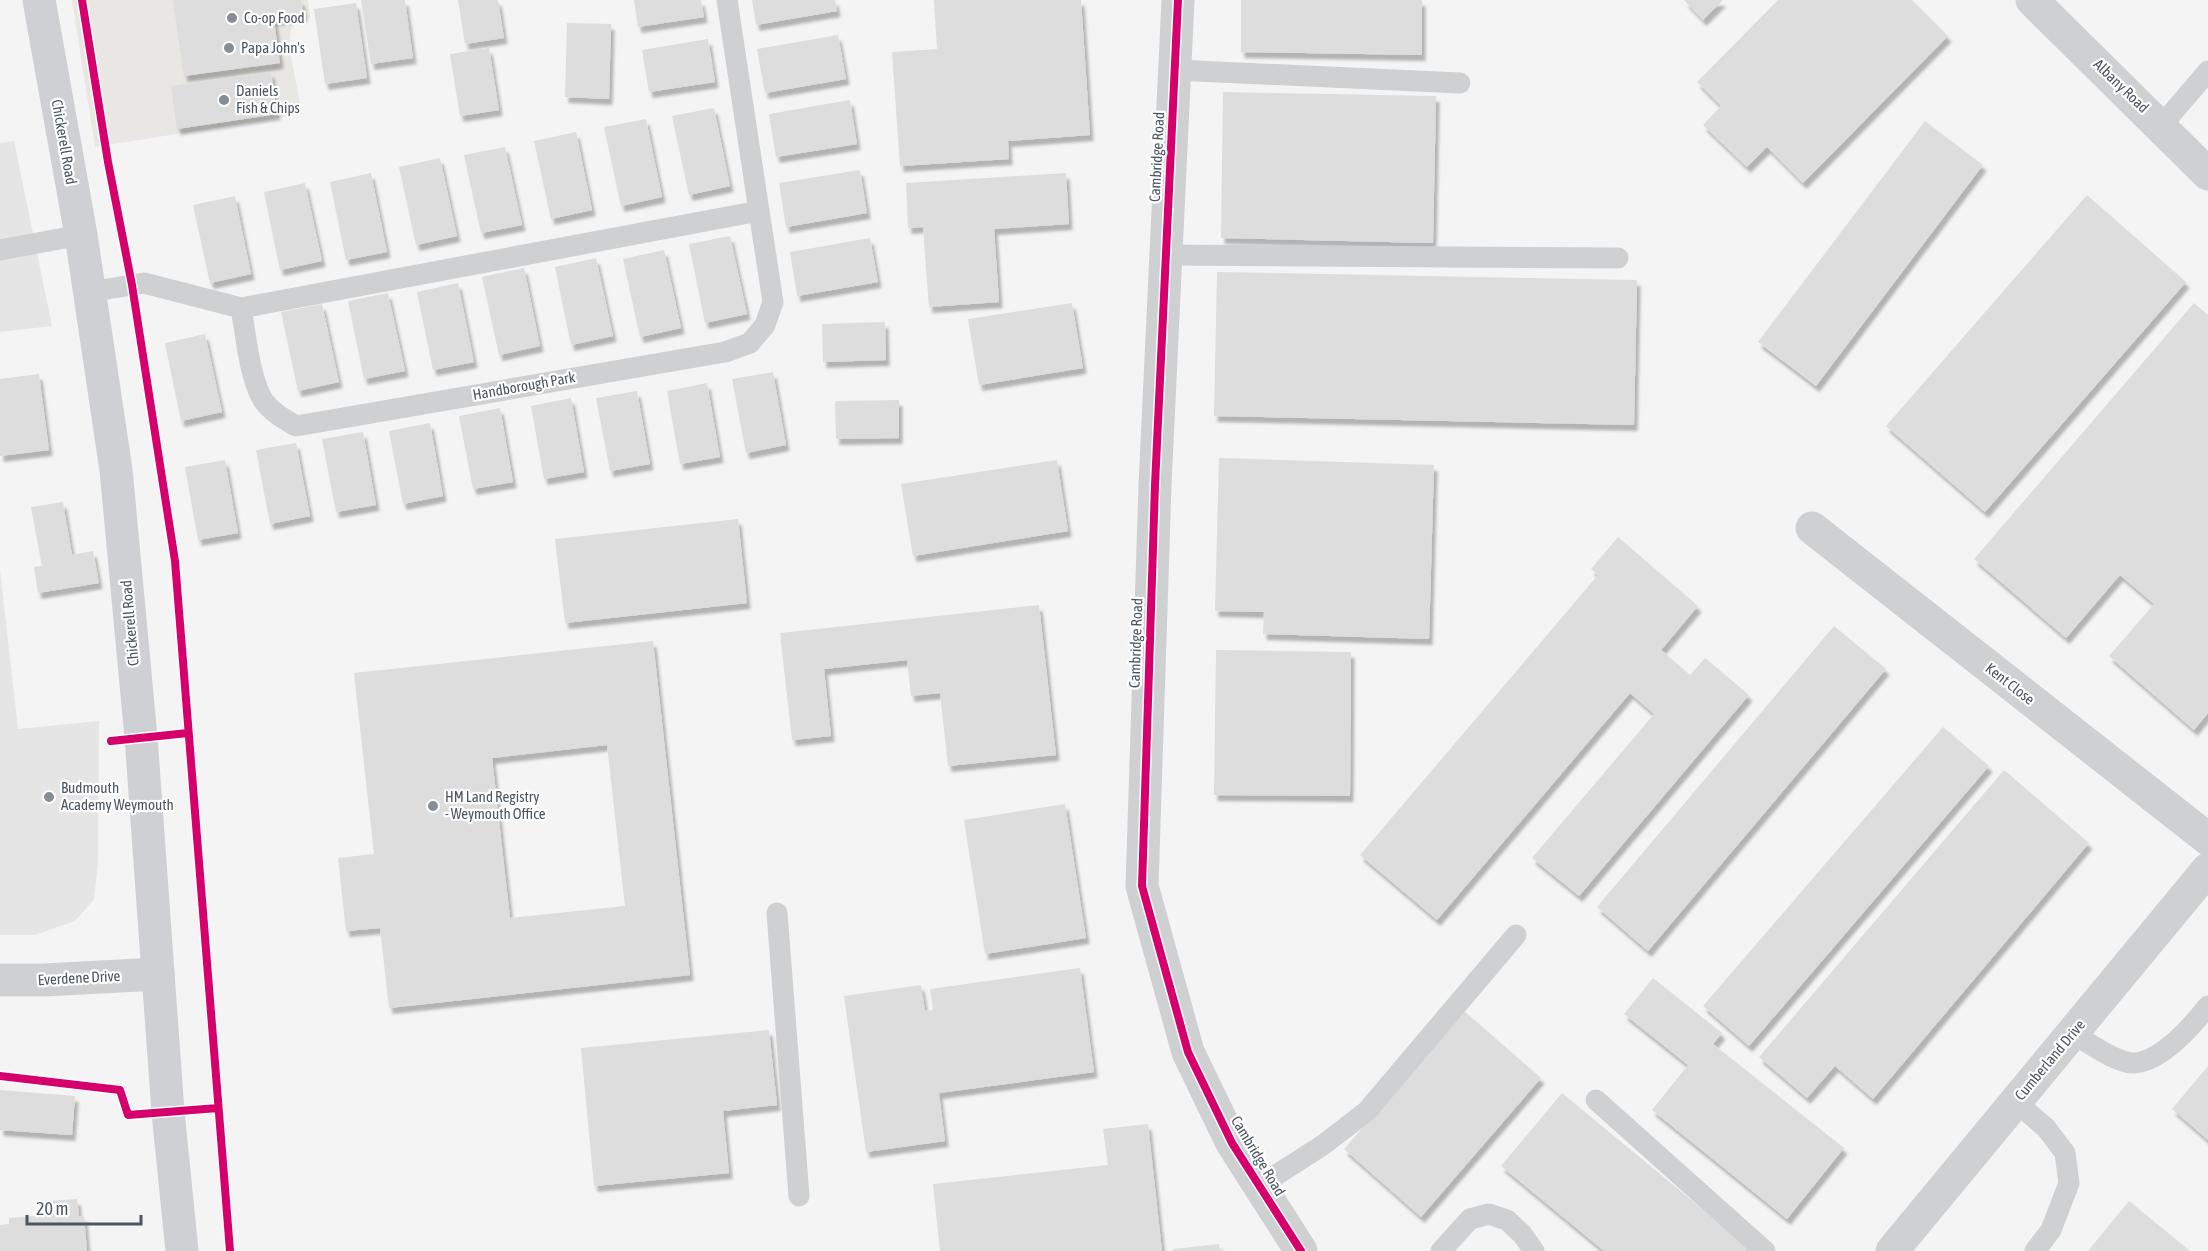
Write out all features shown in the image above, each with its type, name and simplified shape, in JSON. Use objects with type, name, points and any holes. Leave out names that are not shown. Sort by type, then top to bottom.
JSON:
[{"type":"main road","name":"Chickerell Road","points":[[39,0],[81,236],[116,470],[141,737],[158,974],[182,1251]]},
{"type":"street","name":"Cambridge Road","points":[[1178,0],[1155,485],[1142,886],[1188,1052],[1232,1143],[1301,1251]]},
{"type":"street","name":"Albany Road","points":[[2037,2],[2208,174]]},
{"type":"street","name":"Kent Close","points":[[1812,528],[2208,839]]},
{"type":"street","name":"Cumberland Drive","points":[[1892,1251],[2208,869]]},
{"type":"street","name":"Everdene Drive","points":[[0,980],[44,981],[158,974]]},
{"type":"lane","name":"Handborough Park","points":[[241,308],[255,380],[263,400],[279,416],[296,426],[725,352],[750,343],[765,325],[773,302],[727,0]]},
{"type":"lane","points":[[1174,70],[1460,83]]},
{"type":"lane","points":[[2161,126],[2208,71]]},
{"type":"lane","points":[[89,292],[144,283],[241,308],[759,211]]},
{"type":"lane","points":[[0,250],[81,236]]},
{"type":"lane","points":[[1165,255],[1618,258]]},
{"type":"lane","points":[[777,913],[799,1196]]},
{"type":"lane","points":[[1259,1186],[1323,1145],[1367,1111],[1516,935]]},
{"type":"lane","points":[[2072,1033],[2112,1056],[2135,1063],[2152,1057],[2177,1041],[2191,1028],[2208,1006]]},
{"type":"lane","points":[[1596,1100],[1765,1251]]},
{"type":"lane","points":[[2016,1102],[2046,1128],[2065,1153],[2069,1183],[2051,1230],[2035,1251]]},
{"type":"lane","points":[[1441,1251],[1470,1219],[1490,1214],[1508,1220],[1534,1251]]},
{"type":"shaded area","points":[[72,0],[308,0],[310,17],[299,20],[291,29],[289,46],[302,114],[95,147]]},
{"type":"shaded area","points":[[14,141],[52,326],[0,332],[0,143]]},
{"type":"shaded area","name":"Budmouth Academy Weymouth","points":[[0,570],[18,729],[99,721],[98,864],[94,899],[75,921],[35,935],[0,935]]},
{"type":"building","points":[[173,0],[301,0],[304,15],[274,20],[280,63],[184,76]]},
{"type":"building","points":[[361,0],[405,0],[413,58],[371,64]]},
{"type":"building","points":[[458,0],[498,0],[504,38],[465,44]]},
{"type":"building","points":[[634,0],[701,0],[704,17],[638,27]]},
{"type":"building","points":[[752,0],[835,0],[837,11],[756,25]]},
{"type":"building","points":[[934,0],[1081,0],[1090,135],[1008,141],[1009,159],[900,166],[892,52],[937,49]]},
{"type":"building","points":[[1241,0],[1422,0],[1422,55],[1241,52]]},
{"type":"building","points":[[1684,0],[1723,0],[1703,20]]},
{"type":"building","points":[[1778,0],[1912,0],[1948,36],[1803,183],[1767,147],[1747,167],[1703,125],[1721,106],[1697,82]]},
{"type":"building","points":[[356,3],[367,78],[325,84],[314,9]]},
{"type":"building","points":[[567,23],[611,24],[609,99],[565,97]]},
{"type":"building","points":[[838,35],[846,79],[765,93],[757,49]]},
{"type":"building","points":[[708,39],[715,82],[649,92],[642,50]]},
{"type":"building","points":[[489,48],[499,110],[460,116],[450,54]]},
{"type":"building","name":"Daniels Fish & Chips","points":[[271,72],[277,114],[177,129],[171,86]]},
{"type":"building","points":[[1223,92],[1436,96],[1433,243],[1221,238]]},
{"type":"building","points":[[850,100],[857,144],[776,157],[769,114]]},
{"type":"building","points":[[714,108],[730,186],[689,195],[672,116]]},
{"type":"building","points":[[646,119],[662,197],[621,206],[604,127]]},
{"type":"building","points":[[1925,121],[1983,165],[1816,386],[1758,342]]},
{"type":"building","points":[[576,132],[592,210],[551,219],[534,141]]},
{"type":"building","points":[[505,147],[522,225],[481,233],[464,155]]},
{"type":"building","points":[[440,158],[457,236],[416,245],[399,167]]},
{"type":"building","points":[[860,170],[867,213],[786,227],[779,183]]},
{"type":"building","points":[[371,173],[387,252],[346,260],[330,182]]},
{"type":"building","points":[[1066,173],[1069,224],[994,229],[999,302],[929,307],[923,227],[908,228],[906,183]]},
{"type":"building","points":[[305,183],[322,261],[280,270],[264,192]]},
{"type":"building","points":[[2087,195],[2186,282],[1985,512],[1886,426]]},
{"type":"building","points":[[235,196],[251,274],[210,283],[193,205]]},
{"type":"building","points":[[730,236],[747,314],[705,323],[689,244]]},
{"type":"building","points":[[870,238],[878,282],[797,296],[790,252]]},
{"type":"building","points":[[664,250],[681,328],[640,337],[623,259]]},
{"type":"building","points":[[596,258],[613,336],[571,345],[555,267]]},
{"type":"building","points":[[524,268],[540,346],[499,355],[482,277]]},
{"type":"building","points":[[1217,272],[1637,280],[1634,425],[1214,416]]},
{"type":"building","points":[[458,283],[474,362],[433,370],[417,292]]},
{"type":"building","points":[[388,293],[405,371],[364,379],[348,301]]},
{"type":"building","points":[[1072,303],[1083,368],[979,385],[968,319]]},
{"type":"building","points":[[2194,303],[2208,315],[2208,713],[2194,730],[2109,656],[2154,604],[2120,575],[2066,638],[1974,559]]},
{"type":"building","points":[[322,304],[339,382],[298,391],[281,312]]},
{"type":"building","points":[[885,322],[886,360],[823,362],[822,324]]},
{"type":"building","points":[[205,334],[222,412],[181,421],[165,343]]},
{"type":"building","points":[[773,372],[786,445],[746,453],[732,379]]},
{"type":"building","points":[[39,374],[49,450],[0,456],[0,379]]},
{"type":"building","points":[[707,383],[720,457],[680,464],[667,391]]},
{"type":"building","points":[[637,391],[650,464],[610,471],[596,398]]},
{"type":"building","points":[[571,398],[584,472],[544,479],[531,406]]},
{"type":"building","points":[[899,400],[899,438],[836,439],[835,401]]},
{"type":"building","points":[[500,408],[513,482],[473,489],[459,416]]},
{"type":"building","points":[[430,423],[443,496],[403,504],[389,431]]},
{"type":"building","points":[[363,432],[376,505],[336,512],[322,439]]},
{"type":"building","points":[[296,443],[310,516],[270,524],[256,450]]},
{"type":"building","points":[[1219,458],[1434,465],[1429,639],[1263,634],[1264,612],[1215,611]]},
{"type":"building","points":[[225,460],[238,533],[198,540],[185,467]]},
{"type":"building","points":[[1057,460],[1068,531],[913,556],[901,484]]},
{"type":"building","points":[[63,502],[72,555],[93,551],[99,583],[38,593],[34,567],[42,566],[31,507]]},
{"type":"building","points":[[738,519],[747,603],[565,623],[555,539]]},
{"type":"building","points":[[1618,537],[1698,606],[1661,650],[1690,675],[1705,658],[1749,695],[1579,896],[1532,858],[1654,714],[1630,693],[1437,920],[1360,855],[1598,575],[1591,569]]},
{"type":"building","points":[[1039,605],[1056,755],[948,766],[940,693],[911,696],[907,660],[824,669],[831,736],[792,740],[780,633]]},
{"type":"building","points":[[1834,626],[1886,669],[1648,951],[1597,907]]},
{"type":"building","name":"HM Land Registry - Weymouth Office","points":[[653,641],[690,975],[389,1008],[380,928],[346,931],[338,858],[374,854],[354,673]],"holes":[[[607,745],[625,906],[510,918],[492,758]]]},
{"type":"building","points":[[1216,650],[1351,652],[1350,796],[1214,795]]},
{"type":"building","points":[[1943,727],[1989,766],[1749,1046],[1703,1006]]},
{"type":"building","points":[[2004,770],[2089,843],[1873,1099],[1835,1066],[1807,1098],[1759,1057]]},
{"type":"building","points":[[1065,804],[1086,938],[985,954],[964,820]]},
{"type":"building","points":[[1080,968],[1094,1072],[939,1093],[945,1141],[866,1152],[844,996],[921,985],[925,1011],[933,1010],[930,989]]},
{"type":"building","points":[[1653,978],[1722,1033],[1713,1044],[1844,1148],[1787,1219],[1652,1110],[1688,1065],[1624,1014]]},
{"type":"building","points":[[1464,1011],[1541,1078],[1421,1217],[1344,1149]]},
{"type":"building","points":[[769,1030],[777,1105],[723,1111],[729,1173],[594,1186],[581,1048]]},
{"type":"building","points":[[2208,1066],[2208,1140],[2172,1109]]},
{"type":"building","points":[[0,1090],[75,1096],[72,1135],[0,1130]]},
{"type":"building","points":[[1562,1093],[1748,1247],[1745,1251],[1604,1251],[1501,1166]]},
{"type":"building","points":[[1148,1124],[1162,1251],[940,1251],[933,1184],[1108,1165],[1103,1129]]},
{"type":"building","points":[[77,1199],[79,1216],[84,1216],[87,1251],[0,1251],[0,1225],[9,1224],[9,1218],[47,1215],[46,1201]]},
{"type":"building","points":[[2129,1201],[2190,1251],[2088,1251]]},
{"type":"building","points":[[1219,1244],[1220,1251],[1173,1251],[1173,1249]]},
{"type":"cycle path","points":[[82,0],[108,162],[132,285],[175,561],[230,1251]]},
{"type":"cycle path","points":[[1178,0],[1155,485],[1142,886],[1188,1052],[1232,1143],[1301,1251]]},
{"type":"cycle path","points":[[111,741],[188,733]]},
{"type":"cycle path","points":[[0,1076],[120,1090],[128,1115],[218,1108]]},
{"type":"place","name":"Co-op Food","points":[[232,18]]},
{"type":"place","name":"Papa John's","points":[[229,48]]},
{"type":"place","name":"Daniels Fish & Chips","points":[[224,100]]},
{"type":"place","name":"Budmouth Academy Weymouth","points":[[49,797]]},
{"type":"place","name":"HM Land Registry - Weymouth Office","points":[[433,806]]}]
